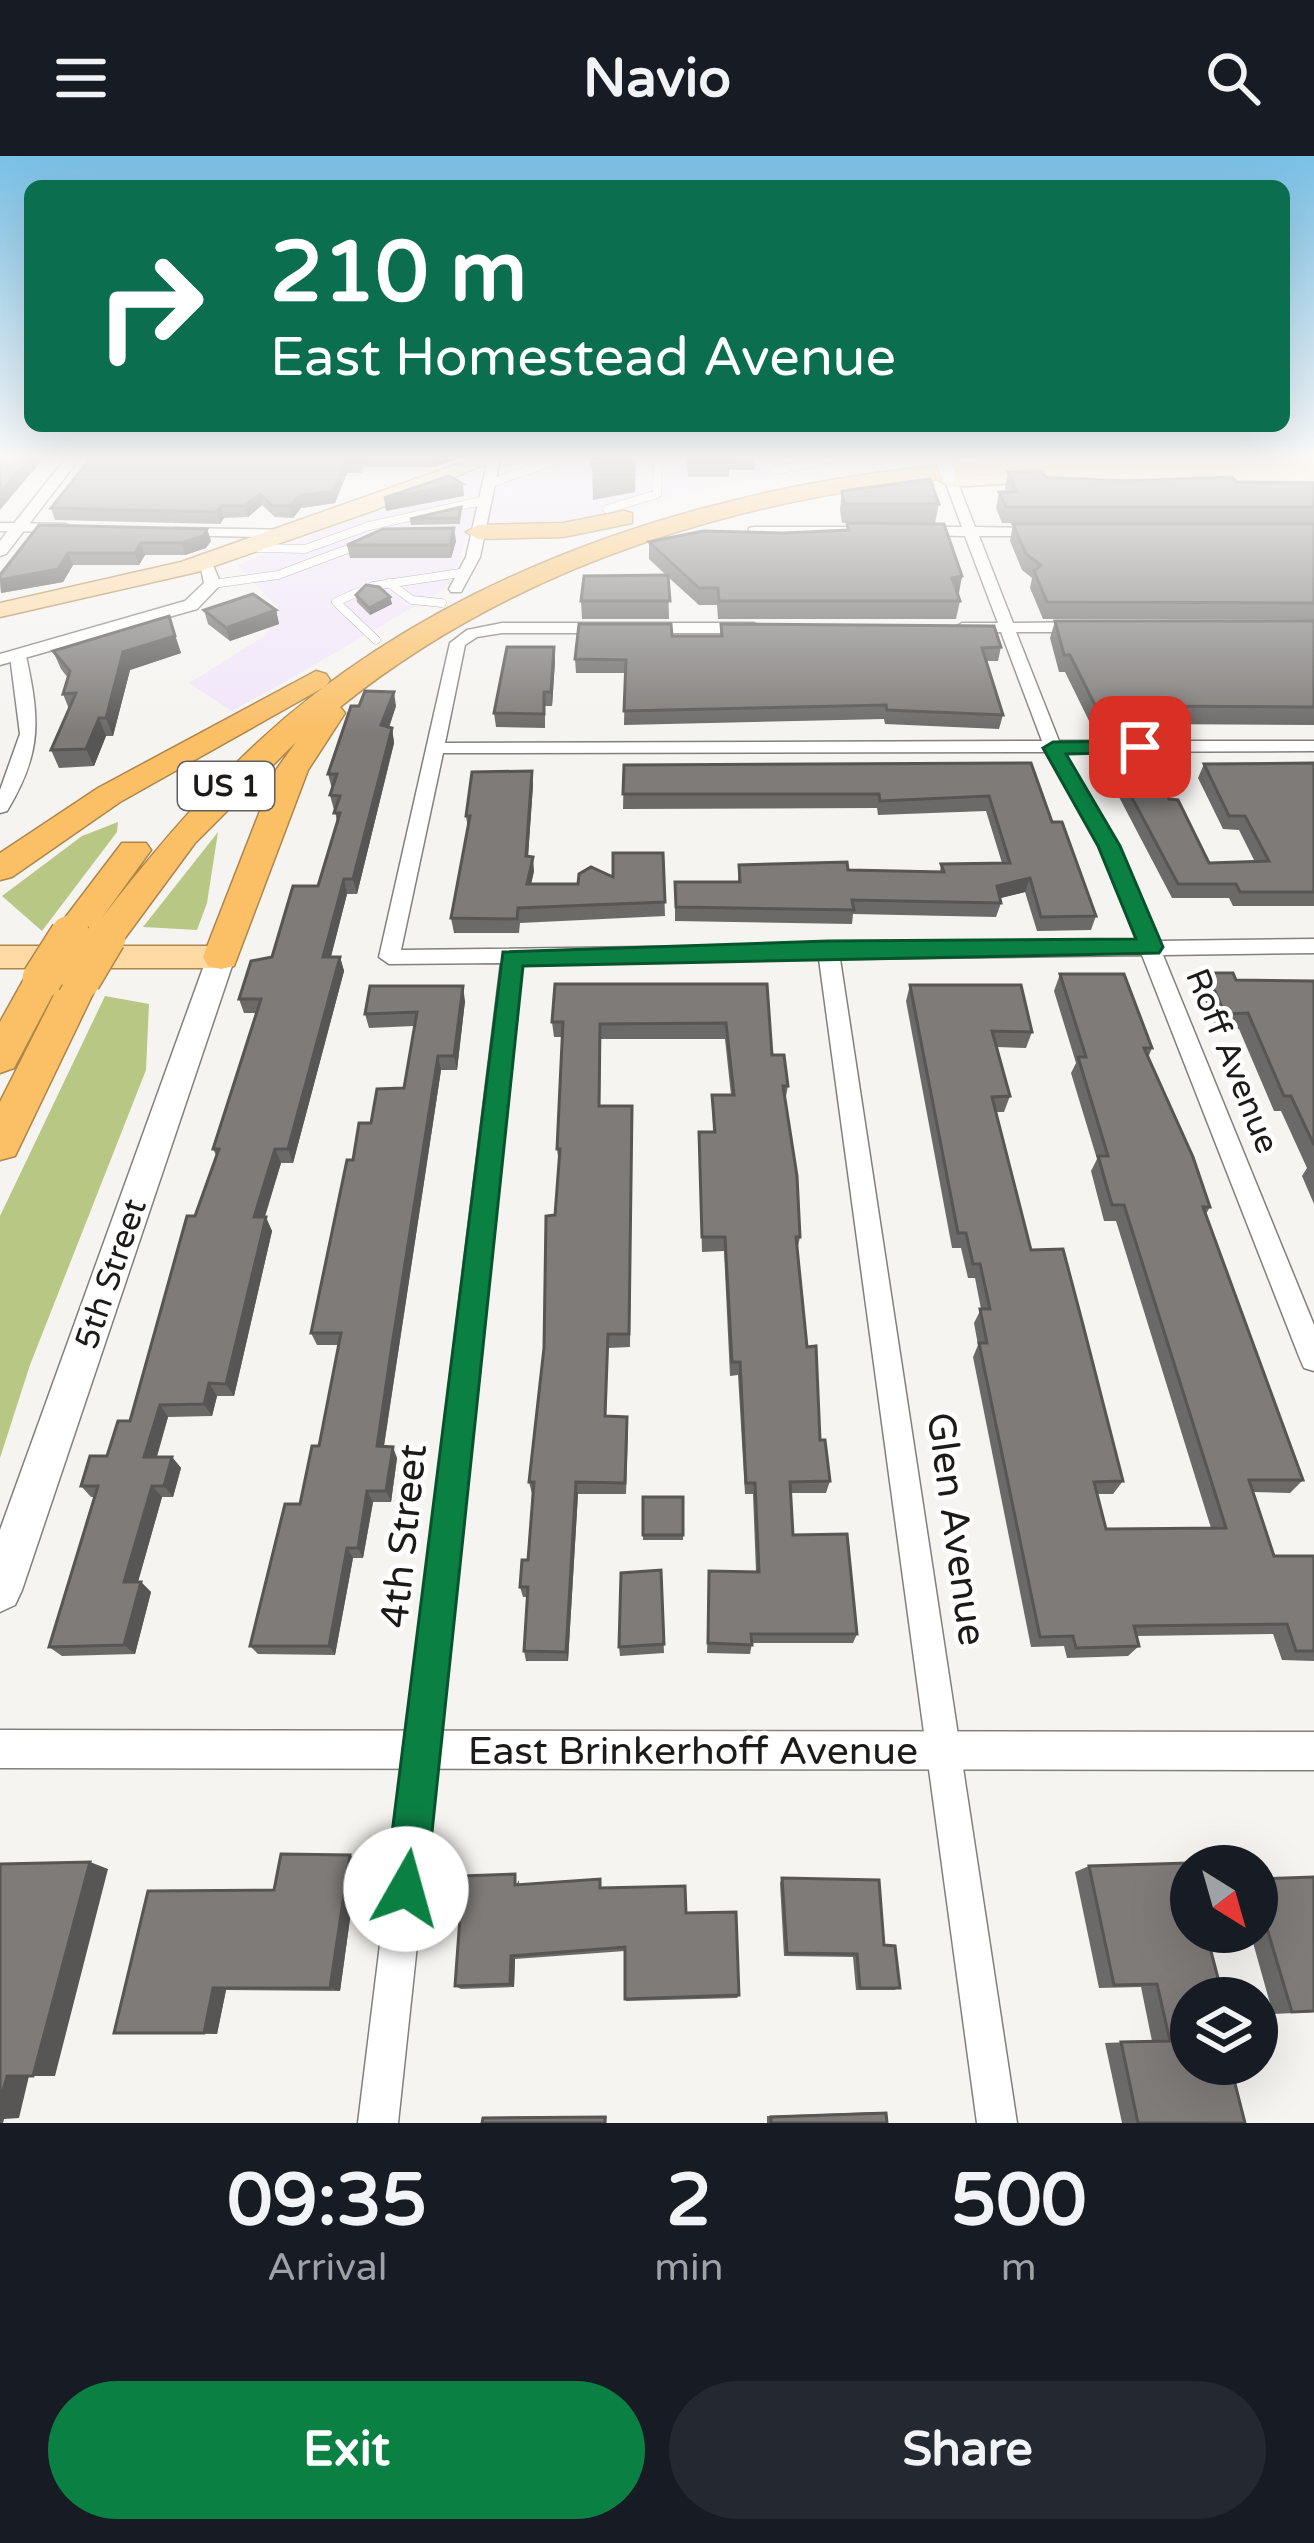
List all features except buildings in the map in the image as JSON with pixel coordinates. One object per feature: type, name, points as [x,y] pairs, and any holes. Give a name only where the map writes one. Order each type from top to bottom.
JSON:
[{"type":"highway","name":"US 1","points":[[0,1058],[62,979],[159,819],[230,749],[370,643],[453,591],[537,551]]},
{"type":"highway","points":[[453,591],[561,551]]},
{"type":"highway","points":[[511,587],[602,551]]},
{"type":"highway","name":"US 1","points":[[88,936],[232,780],[370,643],[511,587],[648,551]]},
{"type":"highway","points":[[221,957],[298,759],[370,643]]},
{"type":"highway","points":[[0,869],[109,795],[316,680]]},
{"type":"highway","name":"US 1","points":[[0,1144],[62,979]]},
{"type":"main road","points":[[0,610],[209,575],[254,551]]},
{"type":"main road","points":[[0,958],[221,957]]},
{"type":"main road","name":"5th Street","points":[[0,1591],[221,957]]},
{"type":"street","points":[[453,591],[463,551]]},
{"type":"street","name":"Roff Avenue","points":[[976,551],[1053,748],[1109,846],[1314,1359]]},
{"type":"street","points":[[0,807],[25,764],[31,738],[9,658],[172,612],[203,598],[209,575]]},
{"type":"street","points":[[778,628],[502,628],[472,633],[458,644],[389,957],[1314,946]]},
{"type":"street","points":[[939,628],[1102,628]]},
{"type":"street","points":[[434,748],[1314,746]]},
{"type":"street","name":"Glen Avenue","points":[[828,949],[997,2123]]},
{"type":"street","name":"4th Street","points":[[378,2123],[512,958]]},
{"type":"street","name":"East Brinkerhoff Avenue","points":[[0,1749],[1314,1751]]},
{"type":"lane","points":[[209,575],[278,575],[343,551]]},
{"type":"lane","points":[[389,583],[412,600],[453,591]]},
{"type":"lane","points":[[373,586],[389,583],[453,591]]},
{"type":"lane","points":[[358,592],[336,602],[370,643]]},
{"type":"shaded area","points":[[273,551],[462,551],[446,588],[232,711],[189,683],[266,635],[277,607],[237,565]]},
{"type":"green space","points":[[118,822],[117,832],[42,931],[2,896],[82,836]]},
{"type":"green space","points":[[218,832],[207,903],[197,930],[143,927]]},
{"type":"green space","points":[[105,996],[149,1004],[146,1070],[30,1365],[0,1458],[0,1216]]},
{"type":"route","points":[[406,1889],[512,958],[1151,947],[1109,846],[1053,748],[1140,747]]}]
